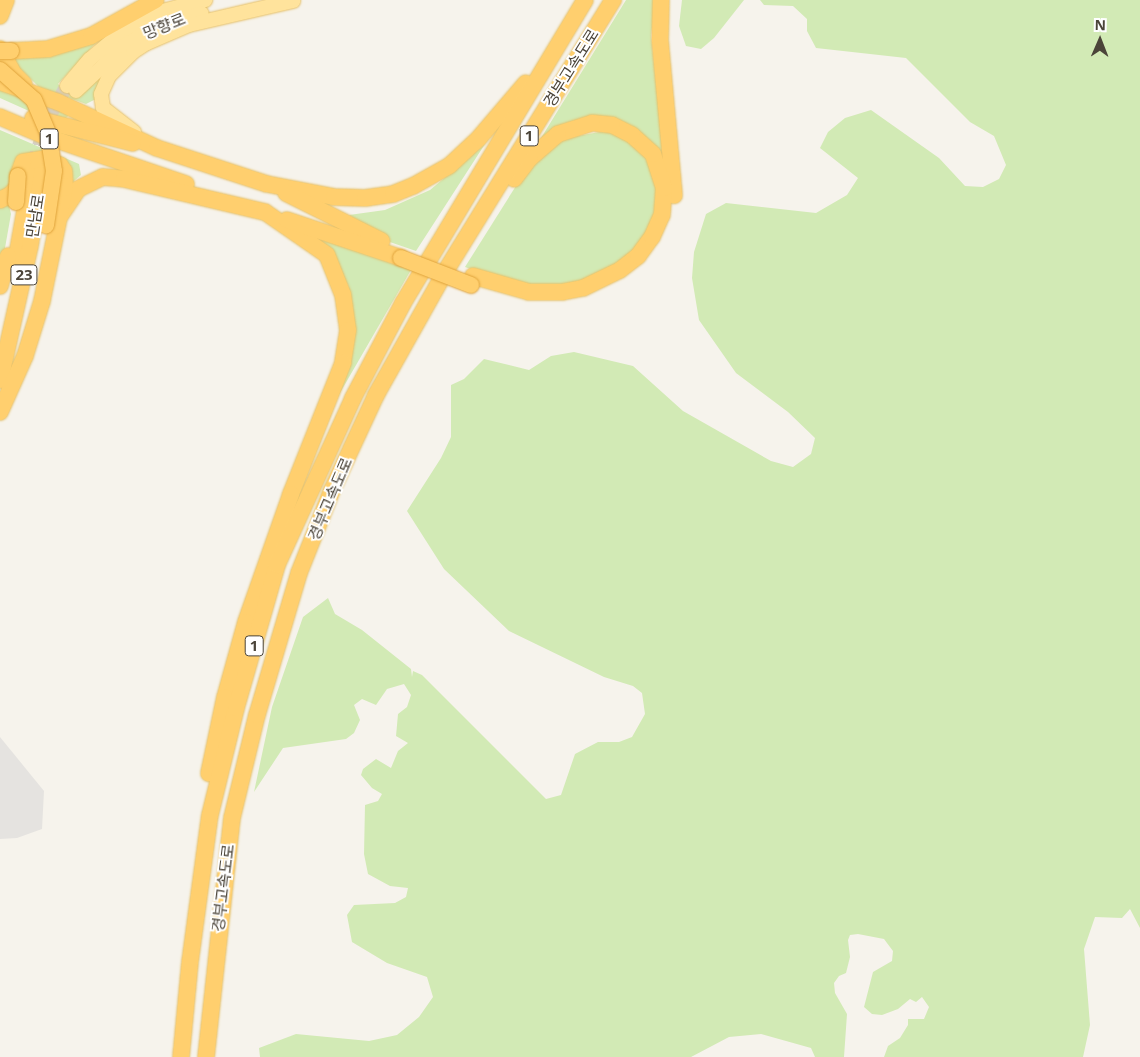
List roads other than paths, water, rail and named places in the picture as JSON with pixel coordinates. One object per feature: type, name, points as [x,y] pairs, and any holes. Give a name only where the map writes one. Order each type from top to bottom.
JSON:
[{"type":"highway","points":[[0,16],[6,0]]},
{"type":"highway","points":[[41,95],[18,80],[4,50],[37,51],[75,41],[104,30],[156,0]]},
{"type":"highway","name":"경부고속도로","points":[[181,1057],[190,962],[210,815],[236,708],[277,566],[353,398],[402,303],[513,122],[549,56],[585,0]]},
{"type":"highway","name":"경부고속도로","points":[[206,1057],[232,818],[257,715],[299,573],[332,490],[376,395],[445,272],[613,0]]},
{"type":"highway","points":[[0,117],[45,136],[265,212],[403,254],[472,281],[532,300],[578,298],[625,277],[655,249],[668,224],[674,194],[660,40],[661,0]]},
{"type":"highway","points":[[0,106],[75,131],[157,148],[268,184],[334,197],[365,198],[393,194],[413,186],[448,166],[479,138],[549,56]]},
{"type":"highway","name":"1","points":[[0,70],[34,100],[48,133],[54,171],[46,225],[20,347],[1,410]]},
{"type":"highway","points":[[0,82],[41,95],[157,148]]},
{"type":"highway","points":[[376,395],[520,170],[541,148],[566,130],[603,123],[632,134],[653,154],[664,188],[662,215],[645,246],[620,270],[583,288],[562,292],[516,290],[472,281]]},
{"type":"highway","points":[[0,124],[45,136]]},
{"type":"highway","points":[[0,286],[8,201],[21,164],[30,159],[60,166],[65,176],[60,216],[34,327],[1,410]]},
{"type":"highway","points":[[8,201],[38,168]]},
{"type":"highway","name":"만남로","points":[[0,342],[38,168]]},
{"type":"highway","name":"만남로","points":[[0,380],[30,246],[38,168]]},
{"type":"highway","points":[[60,216],[78,189],[102,177],[124,179],[265,212],[328,255],[347,309],[346,346],[337,385],[264,569],[225,697],[208,780],[190,962]]},
{"type":"highway","points":[[268,184],[403,254]]},
{"type":"main road","name":"망향로","points":[[205,0],[155,13],[128,28],[90,59],[71,88],[124,46],[151,29],[211,11],[257,2],[298,0]]},
{"type":"main road","points":[[157,148],[103,108],[101,94],[109,76],[133,52],[168,34],[221,16],[298,0]]},
{"type":"tunnel","points":[[33,166],[47,120],[67,86]]}]
